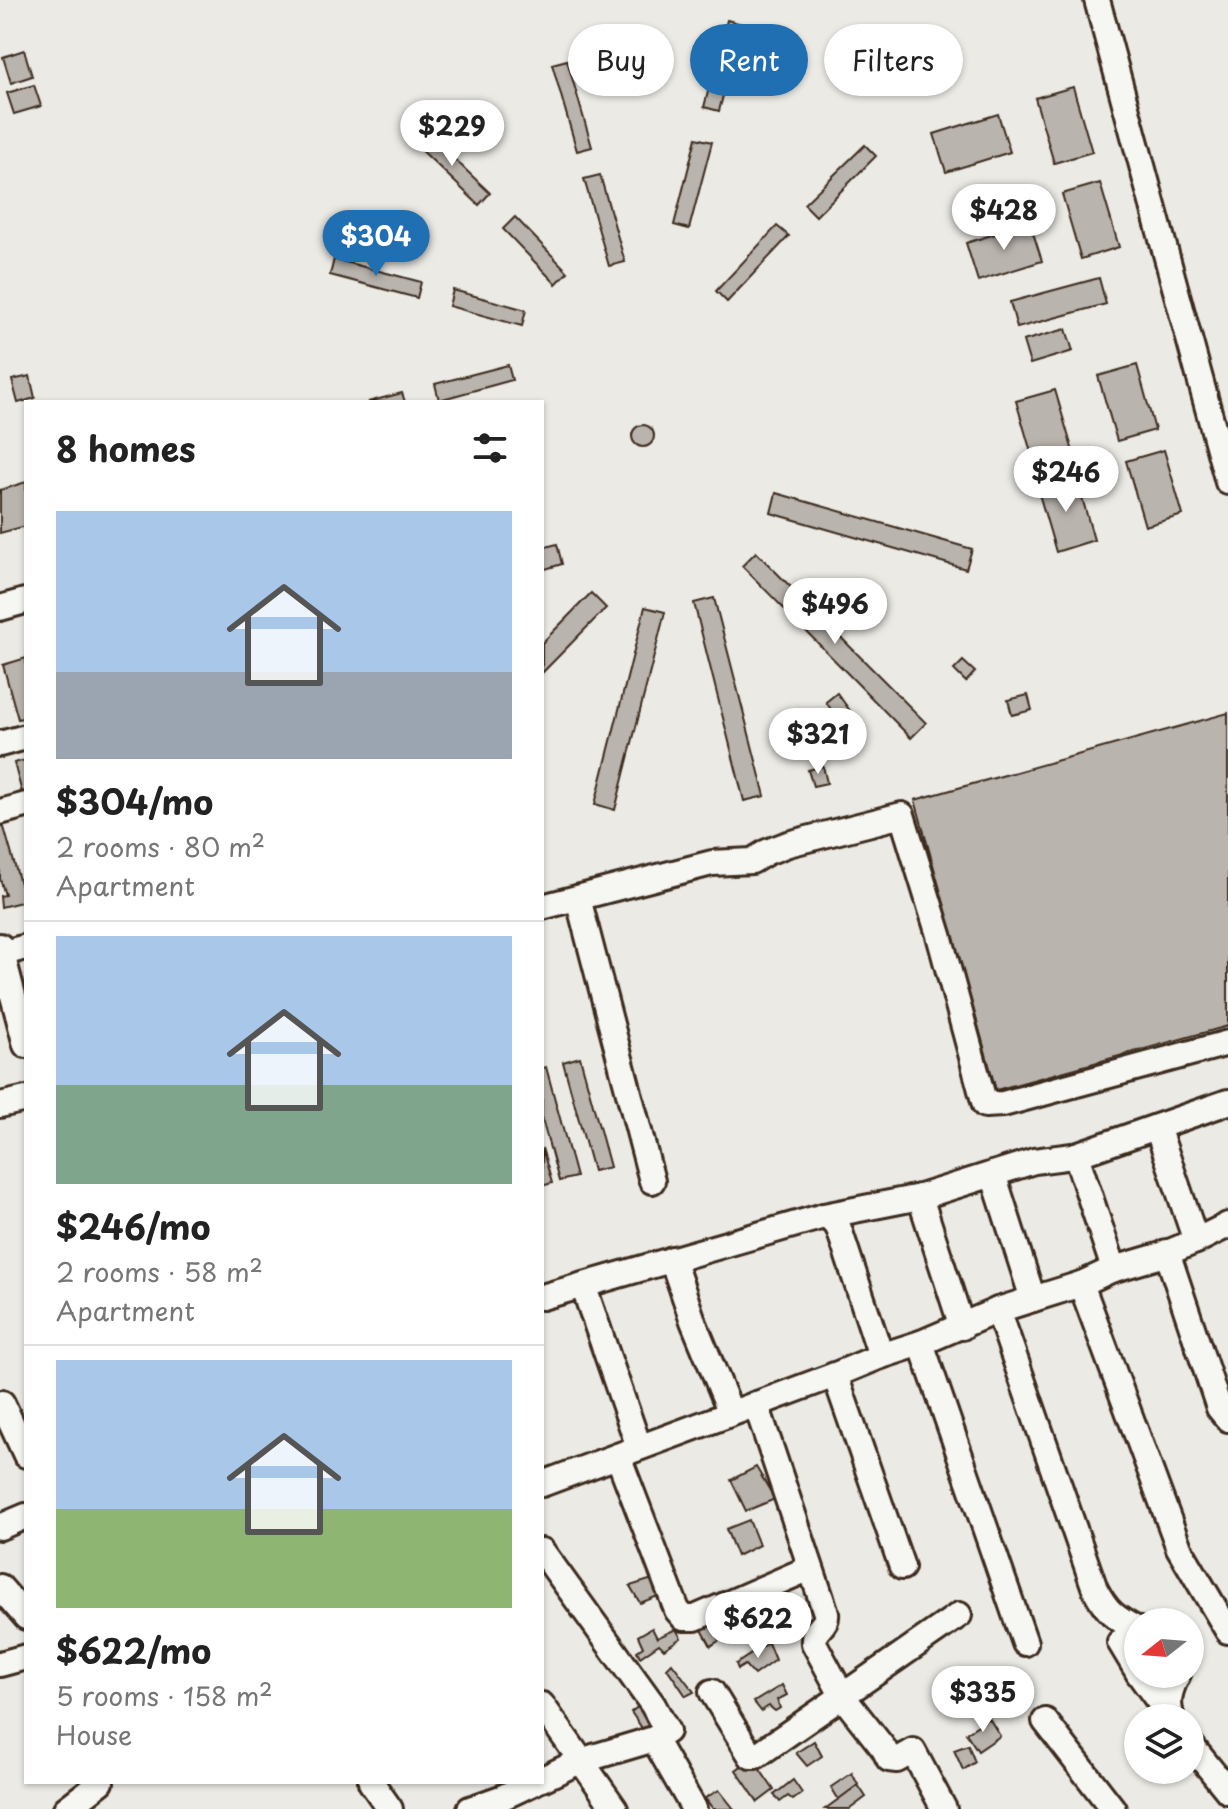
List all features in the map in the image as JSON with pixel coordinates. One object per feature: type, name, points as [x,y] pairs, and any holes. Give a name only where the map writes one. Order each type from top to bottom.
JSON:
[{"type":"street","points":[[1097,0],[1228,482]]},
{"type":"street","points":[[0,608],[24,601]]},
{"type":"street","points":[[0,744],[24,738]]},
{"type":"street","points":[[0,812],[24,806]]},
{"type":"street","points":[[544,906],[712,863],[752,861],[788,844],[902,815],[939,935],[985,1105],[1003,1104],[1228,1043]]},
{"type":"street","points":[[578,898],[652,1181]]},
{"type":"street","points":[[24,947],[1,951],[24,1037]]},
{"type":"street","points":[[0,1105],[24,1099]]},
{"type":"street","points":[[544,1296],[824,1216],[920,1197],[1034,1161],[1076,1155],[1228,1102]]},
{"type":"street","points":[[1157,1127],[1196,1241]]},
{"type":"street","points":[[1076,1155],[1114,1269]]},
{"type":"street","points":[[993,1174],[1033,1299]]},
{"type":"street","points":[[920,1197],[962,1327]]},
{"type":"street","points":[[824,1216],[835,1222],[839,1229],[881,1356]]},
{"type":"street","points":[[544,1483],[921,1343],[998,1310],[1167,1252],[1228,1225]]},
{"type":"street","points":[[1167,1252],[1219,1408],[1228,1419]]},
{"type":"street","points":[[672,1259],[693,1321],[731,1413]]},
{"type":"street","points":[[1081,1284],[1179,1548],[1228,1631]]},
{"type":"street","points":[[583,1285],[628,1452],[677,1610],[684,1618],[695,1618],[810,1568]]},
{"type":"street","points":[[998,1310],[1095,1589],[1108,1611],[1124,1629]]},
{"type":"street","points":[[921,1343],[1025,1643]]},
{"type":"street","points":[[835,1375],[902,1567]]},
{"type":"street","points":[[2,1403],[24,1451]]},
{"type":"street","points":[[756,1404],[827,1619],[815,1632],[814,1643],[843,1697],[889,1759],[897,1760],[913,1751],[944,1809]]},
{"type":"street","points":[[0,1527],[24,1517]]},
{"type":"street","points":[[544,1554],[653,1705],[667,1731],[654,1739],[580,1761],[544,1778]]},
{"type":"street","points":[[0,1587],[24,1615]]},
{"type":"street","points":[[712,1692],[751,1756],[756,1756],[959,1615]]},
{"type":"street","points":[[0,1664],[24,1658]]},
{"type":"street","points":[[1149,1688],[1161,1704]]},
{"type":"street","points":[[544,1708],[615,1809]]},
{"type":"street","points":[[1045,1721],[1113,1809]]},
{"type":"street","points":[[654,1739],[694,1809]]},
{"type":"street","points":[[1204,1761],[1228,1791]]},
{"type":"street","points":[[66,1809],[98,1784]]},
{"type":"street","points":[[372,1784],[390,1809]]},
{"type":"street","points":[[470,1809],[530,1784]]},
{"type":"building","points":[[24,50],[32,76],[11,83],[3,57]]},
{"type":"building","points":[[567,60],[568,96],[577,96],[592,147],[577,151],[552,64]]},
{"type":"building","points":[[34,85],[41,106],[14,114],[7,93]]},
{"type":"building","points":[[1073,87],[1092,152],[1054,163],[1035,98]]},
{"type":"building","points":[[707,96],[723,96],[719,111],[704,107]]},
{"type":"building","points":[[998,114],[1010,152],[946,172],[934,134]]},
{"type":"building","points":[[425,131],[490,193],[479,205],[414,143]]},
{"type":"building","points":[[696,138],[712,142],[689,229],[674,225]]},
{"type":"building","points":[[865,145],[876,156],[816,216],[804,204]]},
{"type":"building","points":[[600,175],[625,262],[609,266],[584,179]]},
{"type":"building","points":[[1100,183],[1119,247],[1081,259],[1062,194]]},
{"type":"building","points":[[515,217],[568,272],[556,284],[503,229]]},
{"type":"building","points":[[1030,223],[1042,261],[978,281],[966,243]]},
{"type":"building","points":[[777,226],[789,236],[727,302],[716,291]]},
{"type":"building","points":[[334,259],[421,282],[417,298],[330,275]]},
{"type":"building","points":[[1099,278],[1106,304],[1017,328],[1010,302]]},
{"type":"building","points":[[453,290],[526,310],[522,326],[449,306]]},
{"type":"building","points":[[1066,329],[1073,351],[1030,364],[1023,341]]},
{"type":"building","points":[[508,365],[512,380],[439,400],[435,384]]},
{"type":"building","points":[[1137,365],[1155,430],[1117,441],[1098,376]]},
{"type":"building","points":[[30,376],[35,398],[18,403],[12,380]]},
{"type":"building","points":[[1055,390],[1074,455],[1035,466],[1016,401]]},
{"type":"building","points":[[402,393],[404,400],[376,400]]},
{"type":"building","points":[[643,425],[654,436],[643,447],[632,436]]},
{"type":"building","points":[[1164,450],[1183,515],[1145,526],[1126,461]]},
{"type":"building","points":[[1076,476],[1094,540],[1056,552],[1037,487]]},
{"type":"building","points":[[24,483],[24,527],[0,533],[0,490]]},
{"type":"building","points":[[776,493],[972,549],[966,569],[771,513]]},
{"type":"building","points":[[557,544],[562,564],[544,569],[544,547]]},
{"type":"building","points":[[756,552],[926,723],[911,738],[742,566]]},
{"type":"building","points":[[591,593],[606,608],[544,671],[544,641]]},
{"type":"building","points":[[714,598],[765,796],[744,801],[694,603]]},
{"type":"building","points":[[645,607],[665,612],[615,810],[595,804]]},
{"type":"building","points":[[24,659],[24,718],[18,719],[3,665]]},
{"type":"building","points":[[963,661],[975,672],[966,682],[954,670]]},
{"type":"building","points":[[837,693],[851,712],[839,721],[826,702]]},
{"type":"building","points":[[1028,695],[1032,710],[1012,715],[1008,700]]},
{"type":"building","points":[[1228,713],[1228,1026],[996,1090],[915,800]]},
{"type":"building","points":[[24,760],[24,800],[14,763]]},
{"type":"building","points":[[823,766],[827,783],[813,786],[808,770]]},
{"type":"building","points":[[3,824],[24,898],[24,901],[1,907],[0,896],[5,895],[0,879],[0,825]]},
{"type":"building","points":[[580,1057],[610,1167],[593,1171],[563,1062]]},
{"type":"building","points":[[544,1068],[576,1177],[559,1181],[544,1126]]},
{"type":"building","points":[[544,1155],[552,1183],[544,1185]]},
{"type":"building","points":[[756,1467],[775,1499],[746,1511],[731,1480]]},
{"type":"building","points":[[749,1520],[759,1545],[737,1556],[726,1529]]},
{"type":"building","points":[[659,1577],[666,1593],[640,1603],[630,1586]]},
{"type":"building","points":[[710,1621],[720,1640],[711,1646],[700,1626]]},
{"type":"building","points":[[652,1628],[657,1638],[676,1629],[681,1638],[664,1649],[659,1644],[640,1657],[637,1651],[643,1647],[638,1636]]},
{"type":"building","points":[[768,1643],[775,1660],[754,1675],[745,1665],[738,1669],[736,1664]]},
{"type":"building","points":[[672,1663],[694,1692],[686,1696],[667,1668]]},
{"type":"building","points":[[782,1685],[787,1695],[777,1700],[780,1708],[775,1711],[769,1706],[761,1711],[754,1702]]},
{"type":"building","points":[[644,1702],[658,1725],[646,1734],[631,1712]]},
{"type":"building","points":[[989,1718],[1000,1736],[978,1751],[966,1733]]},
{"type":"building","points":[[814,1741],[822,1756],[807,1766],[796,1753]]},
{"type":"building","points":[[968,1745],[975,1762],[963,1770],[954,1750]]},
{"type":"building","points":[[752,1758],[774,1790],[758,1802],[736,1770]]},
{"type":"building","points":[[852,1773],[858,1785],[839,1800],[831,1787]]},
{"type":"building","points":[[793,1780],[802,1793],[793,1800],[788,1796],[780,1802],[774,1795]]},
{"type":"building","points":[[858,1785],[866,1797],[850,1809],[825,1809]]},
{"type":"building","points":[[719,1790],[734,1809],[713,1809],[705,1798]]}]
